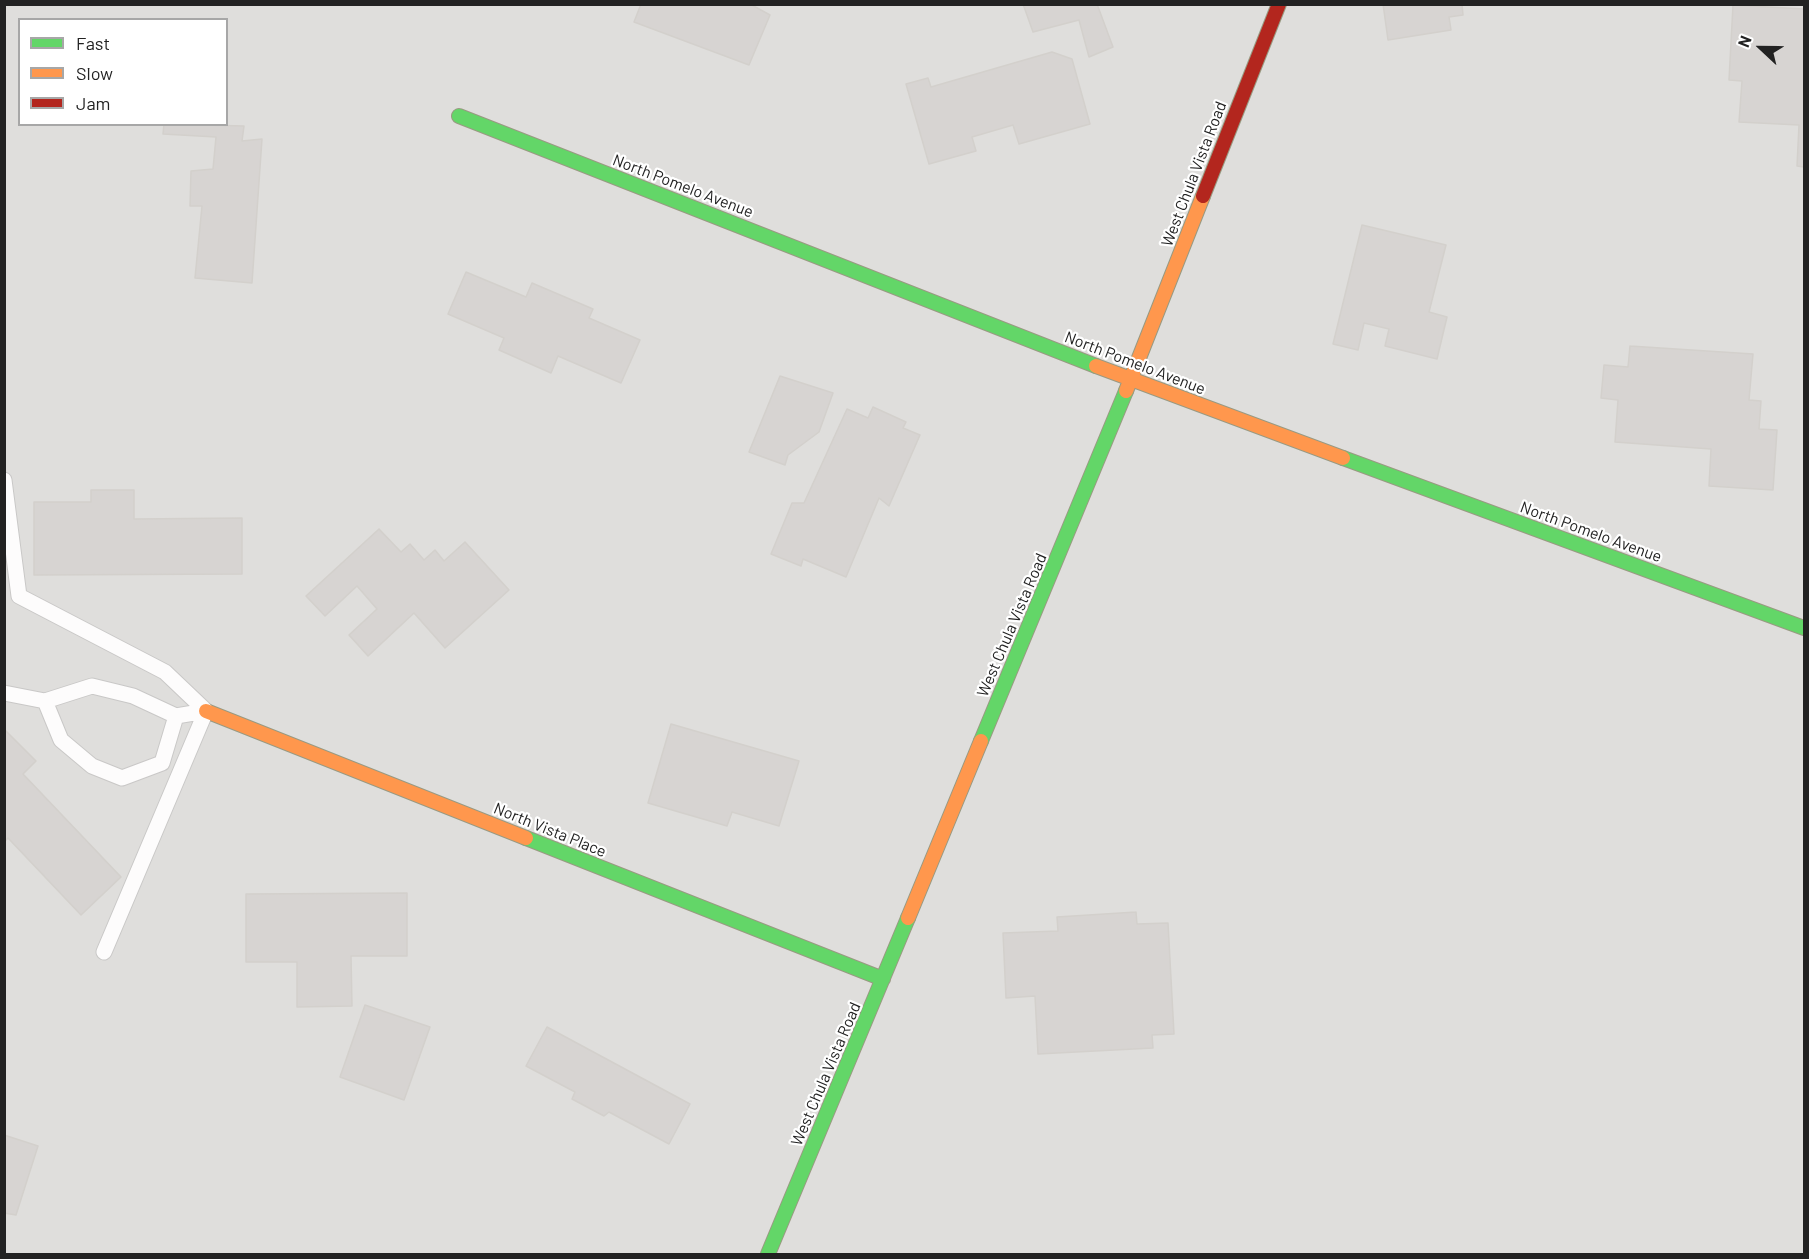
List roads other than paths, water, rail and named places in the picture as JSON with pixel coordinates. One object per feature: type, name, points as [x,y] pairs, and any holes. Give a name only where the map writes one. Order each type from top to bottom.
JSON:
[{"type":"street","name":"West Chula Vista Road","points":[[768,1254],[1131,380],[1279,4]]},
{"type":"street","name":"North Pomelo Avenue","points":[[459,116],[1131,380],[1804,628]]},
{"type":"street","name":"North Vista Place","points":[[206,711],[883,979]]},
{"type":"lane","points":[[4,480],[19,596],[165,672],[206,711]]},
{"type":"lane","points":[[4,693],[45,701],[93,686],[133,696],[176,716],[206,711]]},
{"type":"lane","points":[[45,701],[61,740],[92,766],[122,778],[162,763],[176,716]]},
{"type":"lane","points":[[104,952],[206,711]]}]
